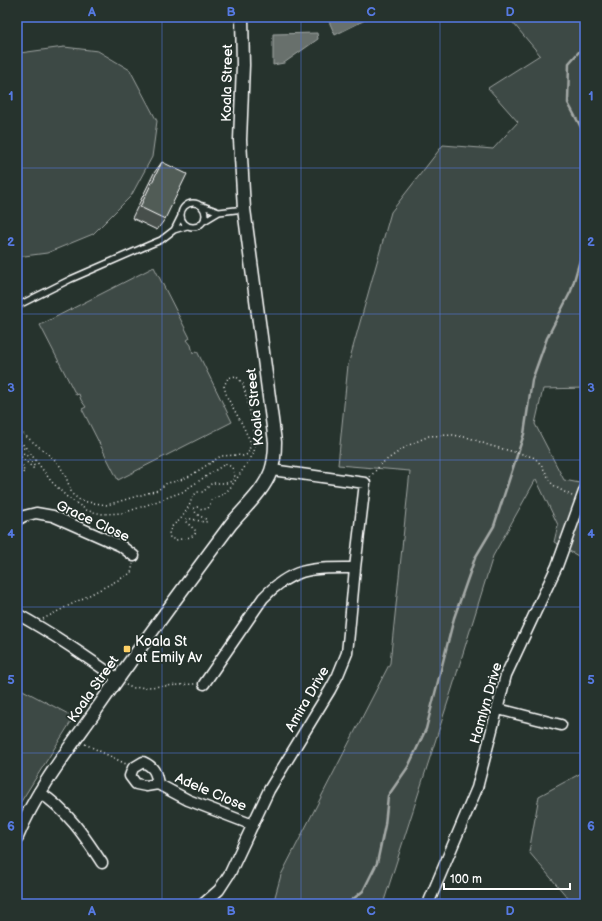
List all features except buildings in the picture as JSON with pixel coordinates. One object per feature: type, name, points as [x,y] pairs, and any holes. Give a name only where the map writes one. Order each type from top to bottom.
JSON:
[{"type":"street","name":"Koala Street","points":[[17,837],[40,792],[77,738],[231,524],[263,486],[272,470],[275,450],[275,435],[244,209],[240,140],[242,17]]},
{"type":"street","points":[[272,470],[365,483]]},
{"type":"street","name":"Amira Drive","points":[[203,904],[218,890],[230,873],[269,790],[330,690],[342,665],[346,653],[349,633],[365,483]]},
{"type":"street","name":"Hamlyn Drive","points":[[428,904],[477,788],[506,675],[557,566],[585,489]]},
{"type":"street","name":"Grace Close","points":[[17,520],[24,516],[36,513],[53,516],[121,546],[134,556]]},
{"type":"street","points":[[204,684],[263,598],[280,582],[289,576],[310,569],[355,568]]},
{"type":"street","points":[[17,614],[71,646],[118,679]]},
{"type":"street","points":[[498,709],[561,725]]},
{"type":"street","name":"Adele Close","points":[[158,784],[157,775],[151,766],[143,762],[133,768],[130,776],[136,784],[146,786],[158,784],[188,800],[253,825]]},
{"type":"street","points":[[40,792],[62,809],[102,863]]},
{"type":"lane","points":[[174,230],[181,216],[182,209],[188,204],[195,202],[218,212]]},
{"type":"lane","points":[[202,206],[205,213],[204,220]]},
{"type":"lane","points":[[17,306],[71,279],[161,240],[174,230],[187,226],[198,226],[204,220],[218,212],[244,209]]},
{"type":"lane","points":[[181,216],[187,226]]},
{"type":"path","points":[[17,429],[57,462],[66,477],[72,494],[80,501],[107,505],[158,490],[167,483],[178,481],[190,476],[221,456],[243,456],[248,454],[251,443],[227,397],[224,386],[228,378],[236,376],[243,384],[252,420],[255,440],[254,453],[230,488],[224,494],[211,500],[207,509],[198,507],[194,508],[194,512],[198,516],[204,517],[207,520],[206,522],[199,522],[192,518],[187,519],[185,521],[196,531],[195,534],[191,537],[176,540],[170,538],[169,532],[173,525],[180,520],[185,513],[192,498],[197,492],[203,492],[212,483],[227,483],[232,481],[235,477],[232,467],[225,464],[182,492],[144,506],[123,513],[103,514],[88,511],[67,497],[51,481],[17,438]]},
{"type":"path","points":[[365,483],[382,463],[407,446],[429,436],[453,435],[470,438],[488,445],[535,458],[542,466],[552,484],[558,489],[582,500]]},
{"type":"path","points":[[17,443],[28,450]]},
{"type":"path","points":[[17,448],[27,456],[35,467],[33,468],[17,453]]},
{"type":"path","points":[[17,460],[23,466],[24,473],[17,468]]},
{"type":"path","points":[[34,623],[131,573],[134,556]]},
{"type":"path","points":[[118,679],[132,688],[204,684]]},
{"type":"path","points":[[77,738],[83,743],[133,768]]},
{"type":"shaded area","points":[[327,17],[371,17],[335,35]]},
{"type":"shaded area","points":[[508,17],[585,17],[585,388],[543,389],[535,424],[564,480],[585,484],[585,560],[554,542],[558,525],[536,479],[493,556],[383,904],[273,904],[281,875],[390,663],[410,471],[338,465],[348,365],[391,212],[443,145],[493,149],[518,122],[488,88],[540,55]]},
{"type":"shaded area","points":[[317,33],[318,39],[284,63],[273,65],[273,34]]},
{"type":"shaded area","points":[[64,47],[98,51],[130,70],[157,121],[152,157],[131,196],[93,234],[47,253],[17,257],[17,54]]},
{"type":"shaded area","points":[[154,267],[190,338],[187,340],[191,345],[193,353],[197,351],[232,422],[118,480],[82,409],[86,407],[79,394],[76,395],[40,325]]},
{"type":"shaded area","points":[[17,687],[74,717],[17,808]]},
{"type":"shaded area","points":[[585,771],[585,904],[573,904],[529,852],[539,796]]},
{"type":"waterway","points":[[585,45],[569,63],[568,103],[585,135]]},
{"type":"waterway","points":[[347,904],[363,891],[377,863],[385,825],[388,796],[408,767],[426,729],[454,618],[475,558],[494,526],[524,434],[532,380],[547,338],[571,291],[585,243]]},
{"type":"place","name":"Koala St at Emily Av","points":[[127,649]]}]
